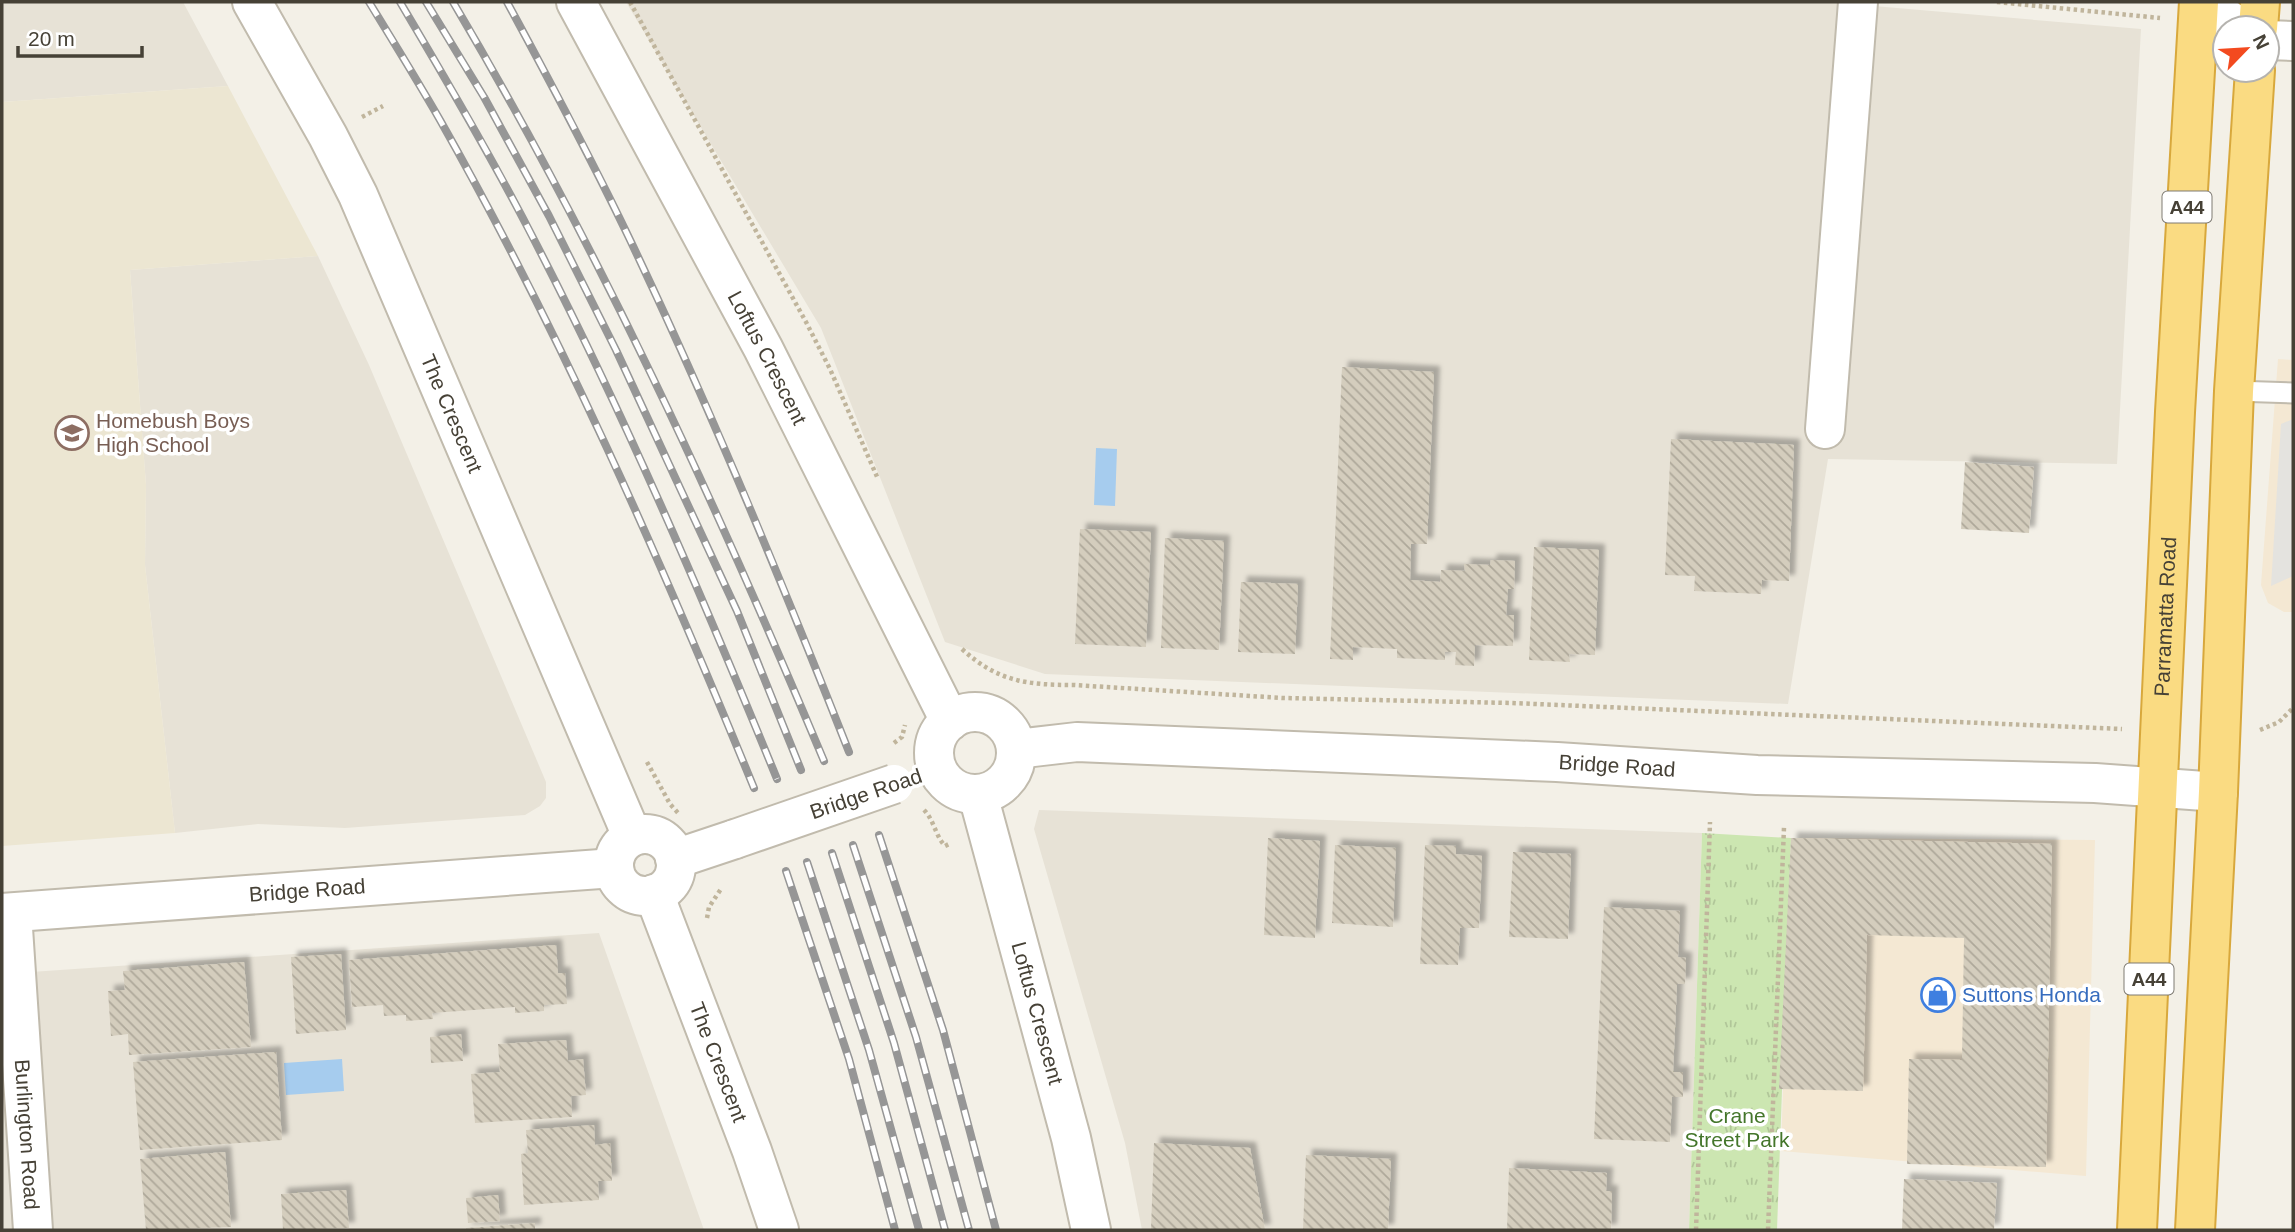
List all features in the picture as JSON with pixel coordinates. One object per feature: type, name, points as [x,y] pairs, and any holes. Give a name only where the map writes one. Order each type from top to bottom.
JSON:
[{"type":"highway","name":"Parramatta Road","points":[[2137,1230],[2176,398],[2200,2]]},
{"type":"highway","points":[[2195,1230],[2218,792],[2234,390],[2254,84]]},
{"type":"street","name":"The Crescent","points":[[252,2],[358,195],[623,852]]},
{"type":"street","name":"Loftus Crescent","points":[[576,2],[763,348],[950,721]]},
{"type":"street","points":[[1825,429],[1857,2]]},
{"type":"street","points":[[2200,2],[2219,14]]},
{"type":"street","points":[[972,712],[996,718],[1006,726],[1016,749],[1016,758],[1009,776],[996,789],[978,795],[953,789],[943,780],[936,769],[933,756],[940,730],[950,721],[961,714],[972,712]]},
{"type":"street","name":"Bridge Road","points":[[1016,749],[1077,742],[1556,762],[1758,775],[2157,786],[2218,792]]},
{"type":"street","name":"Bridge Road","points":[[676,859],[735,839],[905,796],[936,769]]},
{"type":"street","name":"Loftus Crescent","points":[[978,795],[1072,1138],[1091,1230]]},
{"type":"street","points":[[649,834],[658,837],[672,849],[676,859],[669,884],[654,894],[645,896],[628,890],[616,877],[623,852],[649,834]]},
{"type":"street","name":"Bridge Road","points":[[7,913],[623,852]]},
{"type":"street","name":"The Crescent","points":[[654,894],[752,1151],[779,1230]]},
{"type":"street","name":"Burlington Road","points":[[7,913],[33,1230]]},
{"type":"lane","points":[[2234,390],[2293,393]]},
{"type":"path","points":[[1997,2],[2160,19]]},
{"type":"path","points":[[959,646],[975,661],[997,672],[1019,682],[1040,685],[1283,698],[1512,703],[2127,729]]},
{"type":"path","points":[[2257,732],[2279,722],[2293,708]]},
{"type":"path","points":[[891,745],[902,737],[906,722]]},
{"type":"path","points":[[653,771],[670,804],[684,819]]},
{"type":"path","points":[[905,796],[930,816],[939,839],[945,846],[951,843],[951,834]]},
{"type":"path","points":[[1696,1230],[1710,822]]},
{"type":"path","points":[[1768,1230],[1784,827]]},
{"type":"path","points":[[707,923],[712,901],[727,883]]},
{"type":"shaded area","points":[[2,2],[183,2],[228,86],[2,102]]},
{"type":"shaded area","points":[[626,2],[1827,2],[2141,29],[2117,464],[1828,459],[1788,704],[1045,674],[945,642],[821,328]]},
{"type":"shaded area","name":"Homebush Boys High School","points":[[228,86],[318,256],[130,270],[146,485],[145,565],[175,833],[2,846],[2,102]]},
{"type":"shaded area","points":[[318,256],[369,365],[546,782],[546,798],[540,806],[525,815],[345,828],[258,824],[175,833],[145,565],[146,485],[130,270]]},
{"type":"shaded area","points":[[2278,359],[2293,360],[2293,612],[2284,612],[2268,603],[2261,585]]},
{"type":"shaded area","points":[[2293,419],[2293,576],[2271,586],[2281,424]]},
{"type":"shaded area","points":[[1039,810],[1702,833],[1689,1230],[1142,1230],[1125,1143],[1034,829]]},
{"type":"shaded area","name":"Suttons Honda","points":[[1791,838],[2095,840],[2086,1176],[1781,1151]]},
{"type":"shaded area","points":[[599,933],[704,1230],[2,1230],[2,974]]},
{"type":"green space","name":"Crane Street Park","points":[[1702,833],[1791,838],[1777,1230],[1689,1230]]},
{"type":"water","points":[[1096,448],[1117,449],[1115,506],[1094,505]]},
{"type":"water","points":[[342,1059],[344,1091],[286,1095],[284,1063]]},
{"type":"building","points":[[1342,367],[1434,372],[1427,544],[1411,544],[1410,580],[1440,582],[1441,570],[1465,571],[1464,564],[1490,565],[1491,560],[1515,561],[1514,589],[1508,589],[1506,615],[1514,615],[1513,646],[1475,645],[1474,666],[1455,665],[1456,652],[1445,652],[1445,660],[1397,658],[1397,649],[1353,647],[1353,660],[1330,659]]},
{"type":"building","points":[[1671,439],[1794,445],[1789,581],[1762,580],[1761,594],[1694,591],[1695,576],[1665,575]]},
{"type":"building","points":[[1965,462],[2034,467],[2029,533],[1961,529]]},
{"type":"building","points":[[1080,529],[1151,532],[1146,647],[1075,644]]},
{"type":"building","points":[[1165,538],[1224,541],[1219,650],[1161,648]]},
{"type":"building","points":[[1534,547],[1599,550],[1595,655],[1569,654],[1570,662],[1529,660]]},
{"type":"building","points":[[1241,582],[1298,584],[1295,654],[1238,652]]},
{"type":"building","points":[[1268,838],[1320,841],[1315,938],[1264,935]]},
{"type":"building","name":"Suttons Honda","points":[[1791,838],[2052,844],[2046,1167],[1907,1164],[1909,1059],[1962,1060],[1964,938],[1867,935],[1863,1091],[1779,1089]]},
{"type":"building","points":[[1335,845],[1396,848],[1393,927],[1332,923]]},
{"type":"building","points":[[1425,845],[1456,846],[1456,854],[1482,856],[1479,928],[1460,928],[1458,965],[1420,964]]},
{"type":"building","points":[[1513,852],[1571,854],[1568,939],[1509,937]]},
{"type":"building","points":[[1604,907],[1680,911],[1678,957],[1686,958],[1685,984],[1677,984],[1673,1072],[1683,1072],[1683,1097],[1672,1097],[1670,1142],[1594,1139]]},
{"type":"building","points":[[556,945],[558,973],[565,973],[567,1004],[544,1005],[544,1011],[515,1013],[515,1007],[432,1013],[433,1019],[406,1021],[406,1015],[384,1016],[383,1005],[352,1007],[349,960]]},
{"type":"building","points":[[341,954],[346,1030],[296,1034],[291,957]]},
{"type":"building","points":[[244,962],[251,1047],[129,1055],[128,1034],[111,1036],[108,991],[125,990],[123,971]]},
{"type":"building","points":[[461,1034],[463,1061],[431,1063],[430,1037]]},
{"type":"building","points":[[566,1040],[568,1061],[583,1059],[586,1095],[571,1096],[572,1117],[475,1123],[471,1074],[500,1072],[498,1044]]},
{"type":"building","points":[[276,1052],[282,1140],[140,1150],[133,1062]]},
{"type":"building","points":[[594,1125],[595,1145],[610,1143],[612,1181],[598,1181],[599,1200],[524,1205],[521,1154],[528,1153],[526,1130]]},
{"type":"building","points":[[1154,1143],[1250,1148],[1265,1230],[1151,1230]]},
{"type":"building","points":[[225,1152],[231,1227],[146,1230],[140,1159]]},
{"type":"building","points":[[1306,1155],[1391,1159],[1388,1230],[1303,1230]]},
{"type":"building","points":[[1509,1168],[1607,1173],[1606,1191],[1612,1191],[1611,1230],[1507,1230]]},
{"type":"building","points":[[1904,1179],[1997,1183],[1994,1230],[1902,1230]]},
{"type":"building","points":[[346,1190],[349,1228],[283,1230],[281,1194]]},
{"type":"building","points":[[498,1195],[500,1221],[468,1223],[466,1198]]},
{"type":"building","points":[[535,1223],[535,1230],[466,1230],[466,1228]]},
{"type":"railway","points":[[369,2],[431,105],[484,201],[568,366],[646,533],[754,788]]},
{"type":"railway","points":[[400,2],[513,199],[595,363],[689,570],[777,779]]},
{"type":"railway","points":[[426,2],[484,97],[549,216],[616,350],[737,611],[801,770]]},
{"type":"railway","points":[[453,2],[556,187],[652,375],[740,567],[824,761]]},
{"type":"railway","points":[[507,2],[592,163],[696,382],[800,628],[849,752]]},
{"type":"railway","points":[[879,835],[943,1030],[996,1230]]},
{"type":"railway","points":[[853,845],[916,1037],[969,1230]]},
{"type":"railway","points":[[832,853],[894,1043],[945,1230]]},
{"type":"railway","points":[[807,862],[869,1050],[919,1230]]},
{"type":"railway","points":[[786,871],[849,1059],[895,1230]]},
{"type":"place","name":"Homebush Boys High School","points":[[72,433]]},
{"type":"place","name":"Suttons Honda","points":[[1938,995]]}]
